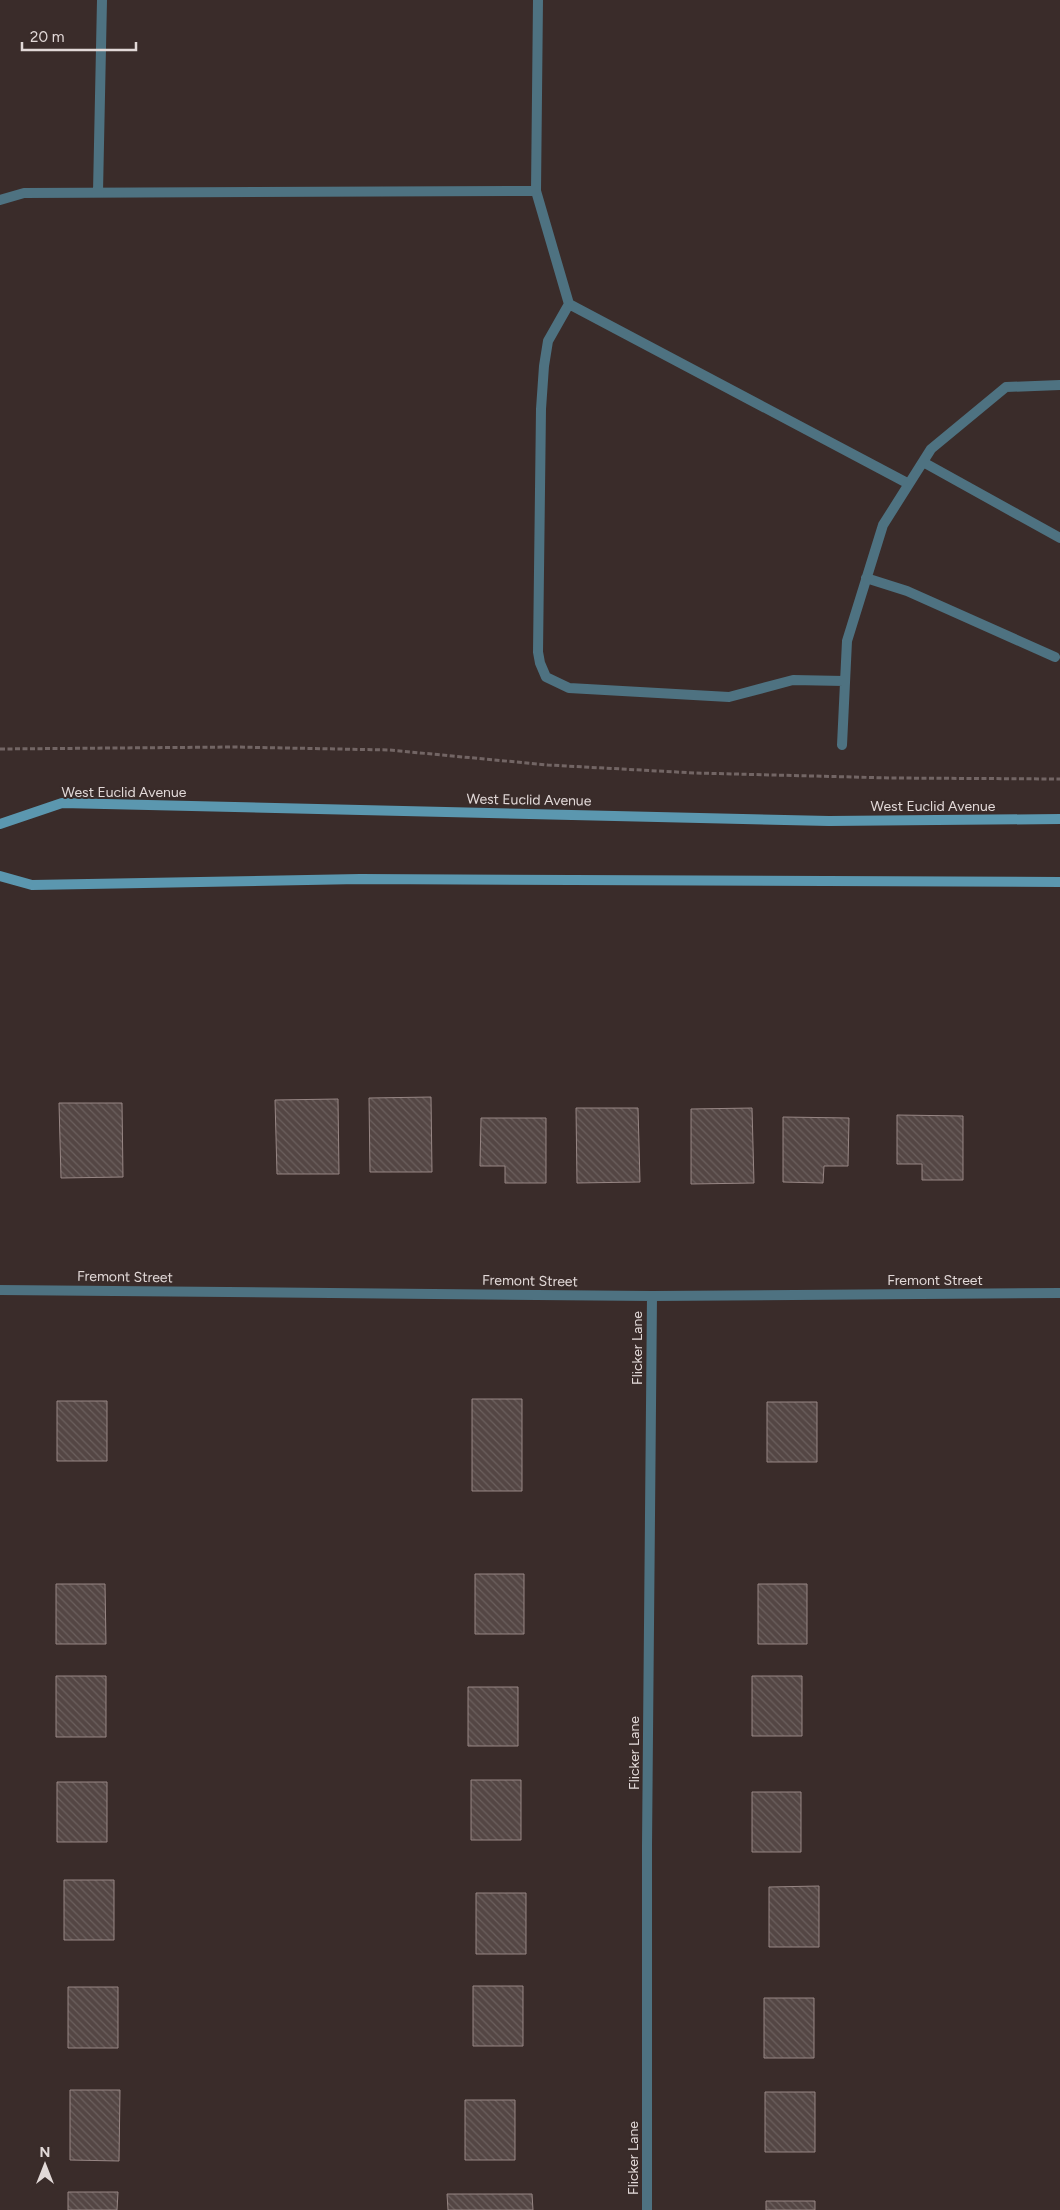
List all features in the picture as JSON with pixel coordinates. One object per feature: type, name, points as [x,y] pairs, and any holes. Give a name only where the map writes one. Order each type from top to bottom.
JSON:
[{"type":"main road","name":"West Euclid Avenue","points":[[0,824],[62,803],[830,821],[1060,819]]},
{"type":"main road","points":[[0,876],[32,885],[360,879],[1060,882]]},
{"type":"street","points":[[98,192],[102,0]]},
{"type":"street","points":[[538,0],[536,191],[570,304],[909,484]]},
{"type":"street","points":[[0,200],[24,193],[536,191]]},
{"type":"street","points":[[570,304],[548,341],[541,400],[538,652],[546,677],[569,688],[728,697],[793,680],[844,681]]},
{"type":"street","points":[[842,745],[847,641],[883,525],[931,448],[1006,387],[1060,385]]},
{"type":"street","points":[[923,462],[1060,538]]},
{"type":"street","points":[[866,578],[907,591],[1055,657]]},
{"type":"street","name":"Fremont Street","points":[[0,1290],[652,1296],[1060,1293]]},
{"type":"street","name":"Flicker Lane","points":[[647,2210],[647,1845],[652,1296]]},
{"type":"path","points":[[0,749],[234,746],[389,750],[548,765],[695,773],[891,778],[1060,779]]},
{"type":"building","points":[[431,1097],[432,1172],[370,1172],[369,1098]]},
{"type":"building","points":[[338,1099],[339,1174],[277,1174],[275,1100]]},
{"type":"building","points":[[59,1103],[122,1103],[123,1177],[61,1178]]},
{"type":"building","points":[[576,1108],[638,1108],[640,1182],[577,1183]]},
{"type":"building","points":[[752,1108],[754,1183],[691,1184],[691,1109]]},
{"type":"building","points":[[897,1115],[963,1116],[963,1180],[922,1180],[922,1164],[897,1164]]},
{"type":"building","points":[[783,1117],[849,1118],[848,1166],[824,1166],[823,1183],[783,1182]]},
{"type":"building","points":[[481,1118],[546,1118],[546,1183],[505,1183],[505,1166],[480,1166]]},
{"type":"building","points":[[472,1399],[522,1399],[522,1491],[472,1491]]},
{"type":"building","points":[[57,1401],[107,1401],[107,1461],[57,1461]]},
{"type":"building","points":[[767,1402],[817,1402],[817,1462],[767,1462]]},
{"type":"building","points":[[475,1574],[524,1574],[524,1634],[475,1634]]},
{"type":"building","points":[[56,1584],[105,1584],[106,1644],[56,1644]]},
{"type":"building","points":[[758,1584],[807,1584],[807,1644],[758,1644]]},
{"type":"building","points":[[56,1676],[106,1676],[106,1737],[56,1737]]},
{"type":"building","points":[[752,1676],[802,1676],[802,1736],[752,1736]]},
{"type":"building","points":[[468,1687],[518,1687],[518,1746],[468,1746]]},
{"type":"building","points":[[471,1780],[521,1780],[521,1840],[471,1840]]},
{"type":"building","points":[[57,1782],[107,1782],[107,1842],[57,1842]]},
{"type":"building","points":[[752,1792],[801,1792],[801,1852],[752,1852]]},
{"type":"building","points":[[64,1880],[114,1880],[114,1940],[64,1940]]},
{"type":"building","points":[[819,1886],[819,1947],[769,1947],[769,1887]]},
{"type":"building","points":[[476,1893],[526,1893],[526,1954],[476,1954]]},
{"type":"building","points":[[473,1986],[523,1986],[523,2046],[473,2046]]},
{"type":"building","points":[[68,1987],[118,1987],[118,2048],[68,2048]]},
{"type":"building","points":[[764,1998],[814,1998],[814,2058],[764,2058]]},
{"type":"building","points":[[70,2090],[120,2090],[119,2161],[70,2160]]},
{"type":"building","points":[[765,2092],[815,2092],[815,2152],[765,2152]]},
{"type":"building","points":[[465,2100],[515,2100],[515,2160],[465,2160]]},
{"type":"building","points":[[68,2192],[118,2192],[117,2210],[68,2210]]},
{"type":"building","points":[[447,2194],[532,2194],[533,2210],[448,2210]]},
{"type":"building","points":[[766,2201],[815,2201],[815,2210],[766,2210]]}]
